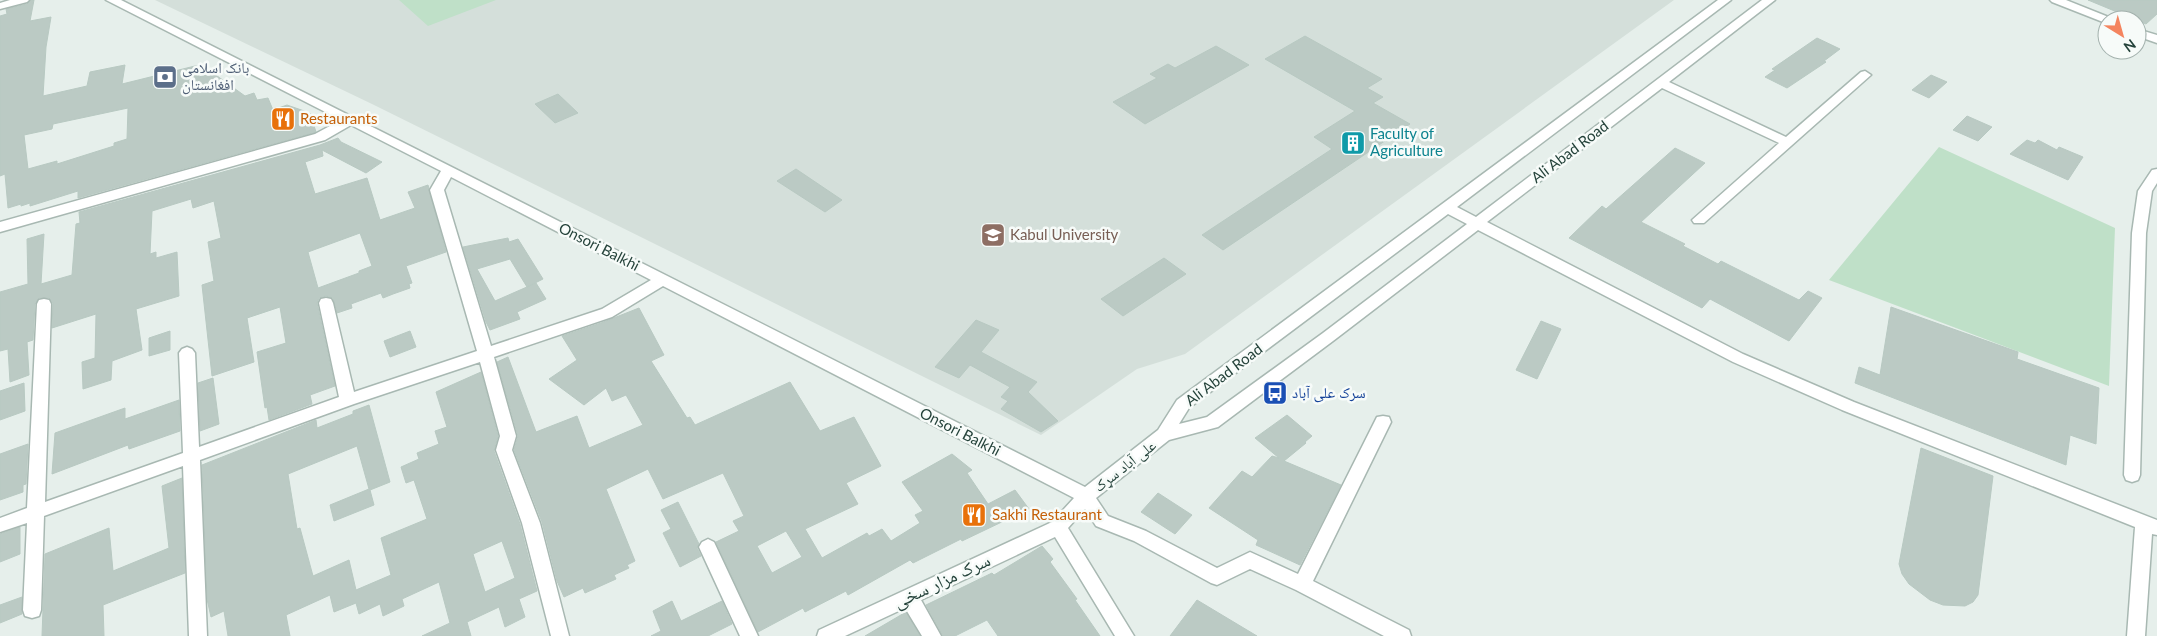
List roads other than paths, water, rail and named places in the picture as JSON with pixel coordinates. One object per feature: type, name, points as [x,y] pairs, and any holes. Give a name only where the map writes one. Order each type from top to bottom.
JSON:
[{"type":"street","points":[[0,6],[23,0]]},
{"type":"street","name":"Onsori Balkhi","points":[[112,0],[351,120],[1086,496]]},
{"type":"street","name":"Ali Abad Road","points":[[1164,435],[1183,404],[1725,0]]},
{"type":"street","name":"Ali Abad Road","points":[[1164,435],[1212,422],[1477,223],[1767,0]]},
{"type":"street","points":[[2056,0],[2097,16]]},
{"type":"street","points":[[1699,220],[1864,75]]},
{"type":"street","points":[[1661,83],[1788,142]]},
{"type":"street","points":[[0,227],[320,137],[351,120]]},
{"type":"street","points":[[448,170],[437,190],[486,354],[508,436],[504,450],[531,523],[560,636]]},
{"type":"street","points":[[2132,475],[2139,233],[2145,192],[2157,173]]},
{"type":"street","points":[[1446,207],[1747,362],[1848,406],[2150,525],[2136,636]]},
{"type":"street","points":[[0,525],[348,400],[607,312],[662,280]]},
{"type":"street","points":[[326,303],[348,400]]},
{"type":"street","points":[[32,610],[44,304]]},
{"type":"street","points":[[186,354],[198,636]]},
{"type":"street","points":[[1302,584],[1383,422]]},
{"type":"street","name":"علی آباد سړک","points":[[1058,527],[1086,496],[1164,435]]},
{"type":"street","points":[[1086,496],[1102,521],[1140,536],[1217,577],[1250,560],[1302,584],[1402,636]]},
{"type":"street","points":[[1058,527],[1125,636]]},
{"type":"street","name":"سرک مزار سخی","points":[[826,636],[1058,527]]},
{"type":"street","points":[[708,547],[750,636]]},
{"type":"street","points":[[908,597],[932,636]]},
{"type":"place","name":"بانک اسلامی افغانستان","points":[[165,77]]},
{"type":"place","name":"Restaurants","points":[[283,119]]},
{"type":"place","name":"Faculty of Agriculture","points":[[1353,143]]},
{"type":"place","name":"Kabul University","points":[[993,235]]},
{"type":"place","name":"سرک علی آباد","points":[[1275,393]]},
{"type":"place","name":"Sakhi Restaurant","points":[[974,515]]}]
